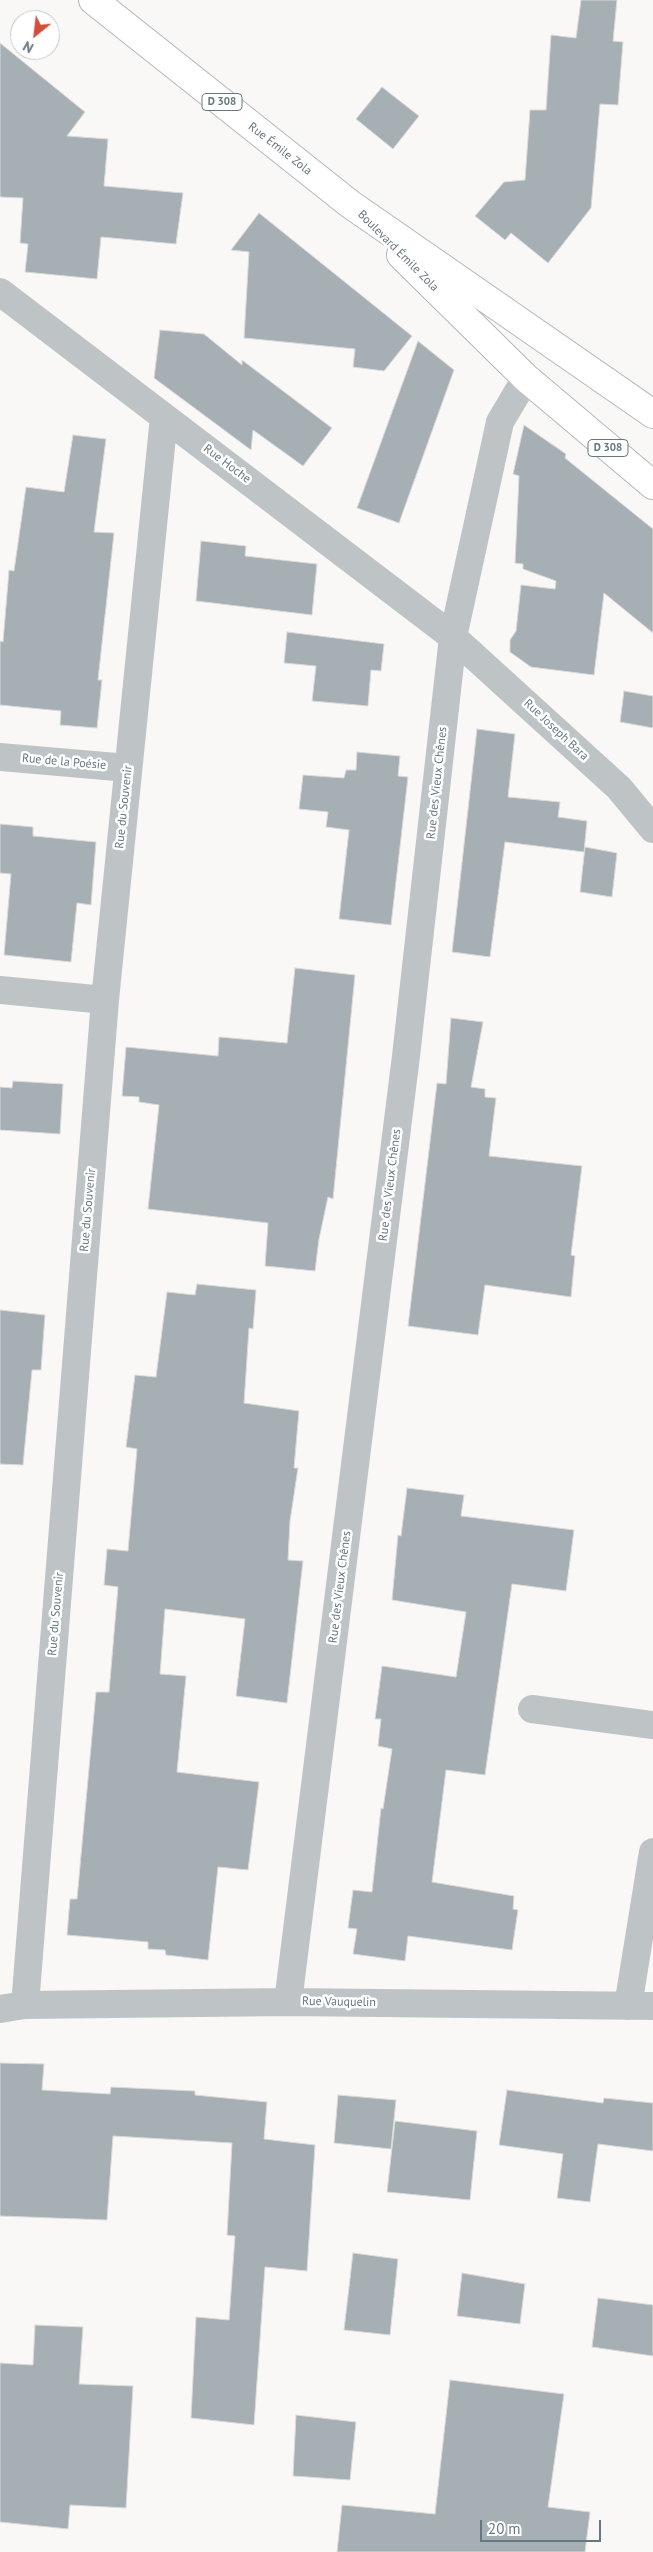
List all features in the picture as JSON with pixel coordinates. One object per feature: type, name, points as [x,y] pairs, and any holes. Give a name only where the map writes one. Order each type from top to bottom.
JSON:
[{"type":"main road","name":"Rue Émile Zola","points":[[93,0],[350,204]]},
{"type":"main road","name":"Boulevard Émile Zola","points":[[350,204],[526,378],[653,485]]},
{"type":"main road","name":"Boulevard Émile Zola","points":[[350,204],[653,414]]},
{"type":"street","name":"Rue Hoche","points":[[0,292],[453,637]]},
{"type":"street","name":"Rue des Vieux Chênes","points":[[288,2002],[406,1056],[453,637],[500,422],[526,378]]},
{"type":"street","name":"Rue du Souvenir","points":[[12,2007],[128,768],[164,416]]},
{"type":"street","name":"Rue Joseph Bara","points":[[453,637],[619,788],[653,829]]},
{"type":"street","name":"Rue de la Poésie","points":[[0,757],[128,768]]},
{"type":"street","points":[[0,990],[106,1000]]},
{"type":"street","points":[[532,1709],[653,1725]]},
{"type":"street","points":[[640,2006],[653,1852]]},
{"type":"street","name":"Rue Vauquelin","points":[[12,2007],[288,2002],[640,2006]]},
{"type":"building","points":[[581,0],[617,0],[613,41],[623,42],[618,105],[600,104],[591,208],[548,263],[511,233],[505,240],[475,216],[504,182],[525,180],[530,110],[546,110],[551,35],[576,38]]},
{"type":"building","points":[[0,43],[10,51],[10,60],[21,60],[85,112],[67,136],[108,139],[104,186],[183,193],[176,244],[101,237],[97,279],[25,272],[28,244],[20,243],[23,198],[0,197]]},
{"type":"building","points":[[382,87],[419,116],[393,149],[356,119]]},
{"type":"building","points":[[259,213],[412,336],[384,371],[353,367],[355,349],[244,338],[249,252],[231,250]]},
{"type":"building","points":[[160,330],[204,334],[242,365],[242,360],[332,428],[303,466],[253,430],[251,450],[154,378]]},
{"type":"building","points":[[418,341],[454,370],[399,523],[357,508]]},
{"type":"building","points":[[524,425],[566,454],[565,458],[653,529],[653,633],[604,593],[594,675],[531,667],[510,652],[510,640],[516,631],[521,585],[555,589],[556,581],[523,569],[523,564],[515,563],[519,476],[513,474]]},
{"type":"building","points":[[73,435],[106,439],[94,532],[114,533],[98,680],[102,680],[97,728],[60,725],[61,711],[0,705],[0,641],[3,642],[9,570],[14,571],[26,487],[64,492]]},
{"type":"building","points":[[201,541],[246,546],[245,556],[317,564],[312,615],[196,601]]},
{"type":"building","points":[[287,632],[384,644],[381,671],[371,670],[368,706],[312,701],[316,666],[284,663]]},
{"type":"building","points":[[624,691],[653,696],[653,728],[620,722]]},
{"type":"building","points":[[477,729],[515,734],[508,797],[560,802],[558,817],[587,821],[584,852],[505,842],[490,957],[452,952]]},
{"type":"building","points":[[357,752],[400,756],[398,776],[408,777],[391,925],[339,919],[349,830],[326,827],[328,812],[299,809],[303,775],[344,778],[346,770],[356,770]]},
{"type":"building","points":[[0,824],[33,827],[33,836],[96,842],[91,905],[77,903],[71,962],[4,955],[11,874],[0,873]]},
{"type":"building","points":[[585,847],[617,853],[612,897],[580,892]]},
{"type":"building","points":[[295,968],[355,975],[333,1199],[328,1197],[319,1239],[315,1271],[265,1266],[268,1223],[148,1209],[159,1105],[139,1102],[139,1097],[122,1096],[126,1047],[218,1056],[219,1037],[287,1043]]},
{"type":"building","points":[[451,1018],[483,1022],[471,1087],[485,1089],[485,1097],[496,1098],[489,1156],[582,1166],[571,1255],[575,1256],[571,1297],[485,1285],[478,1335],[408,1326],[437,1083],[446,1084]]},
{"type":"building","points":[[13,1081],[63,1084],[60,1134],[0,1130],[0,1087],[12,1088]]},
{"type":"building","points":[[197,1284],[256,1290],[253,1329],[249,1328],[244,1403],[299,1411],[294,1468],[298,1468],[290,1521],[288,1560],[303,1561],[287,1703],[236,1696],[245,1619],[165,1609],[160,1674],[186,1676],[177,1772],[259,1782],[248,1870],[218,1867],[208,1960],[166,1955],[165,1950],[148,1949],[148,1942],[67,1935],[70,1899],[77,1899],[96,1692],[109,1692],[118,1587],[104,1585],[107,1549],[128,1551],[137,1449],[126,1447],[135,1375],[156,1377],[167,1292],[195,1295]]},
{"type":"building","points":[[0,1310],[45,1315],[41,1370],[32,1370],[23,1465],[0,1464]]},
{"type":"building","points":[[407,1488],[464,1495],[461,1516],[574,1530],[566,1591],[512,1584],[485,1775],[446,1770],[432,1882],[514,1896],[513,1909],[518,1910],[512,1950],[408,1936],[405,1961],[353,1954],[357,1929],[348,1928],[353,1890],[372,1892],[381,1808],[383,1809],[392,1749],[378,1746],[381,1719],[375,1719],[382,1666],[456,1677],[466,1612],[392,1600],[398,1535],[401,1536]]},
{"type":"building","points":[[0,2063],[44,2064],[42,2090],[110,2094],[111,2087],[195,2091],[195,2095],[267,2102],[264,2139],[315,2145],[307,2271],[265,2267],[254,2425],[191,2418],[196,2317],[229,2320],[235,2236],[227,2235],[232,2143],[113,2136],[107,2220],[0,2216]]},
{"type":"building","points":[[507,2090],[603,2103],[604,2098],[653,2103],[653,2151],[598,2144],[590,2202],[557,2198],[563,2154],[499,2145]]},
{"type":"building","points":[[338,2095],[396,2100],[391,2149],[334,2143]]},
{"type":"building","points":[[395,2121],[477,2131],[470,2200],[387,2192]]},
{"type":"building","points":[[353,2253],[398,2259],[390,2335],[344,2330]]},
{"type":"building","points":[[462,2273],[525,2284],[520,2324],[457,2316]]},
{"type":"building","points":[[598,2298],[653,2305],[653,2356],[592,2347]]},
{"type":"building","points":[[35,2325],[83,2327],[79,2384],[133,2386],[126,2508],[70,2505],[68,2529],[0,2522],[0,2363],[33,2365]]},
{"type":"building","points":[[450,2380],[564,2394],[548,2507],[590,2512],[585,2552],[337,2552],[342,2505],[435,2514]]},
{"type":"building","points":[[296,2415],[356,2422],[350,2480],[293,2476]]}]
